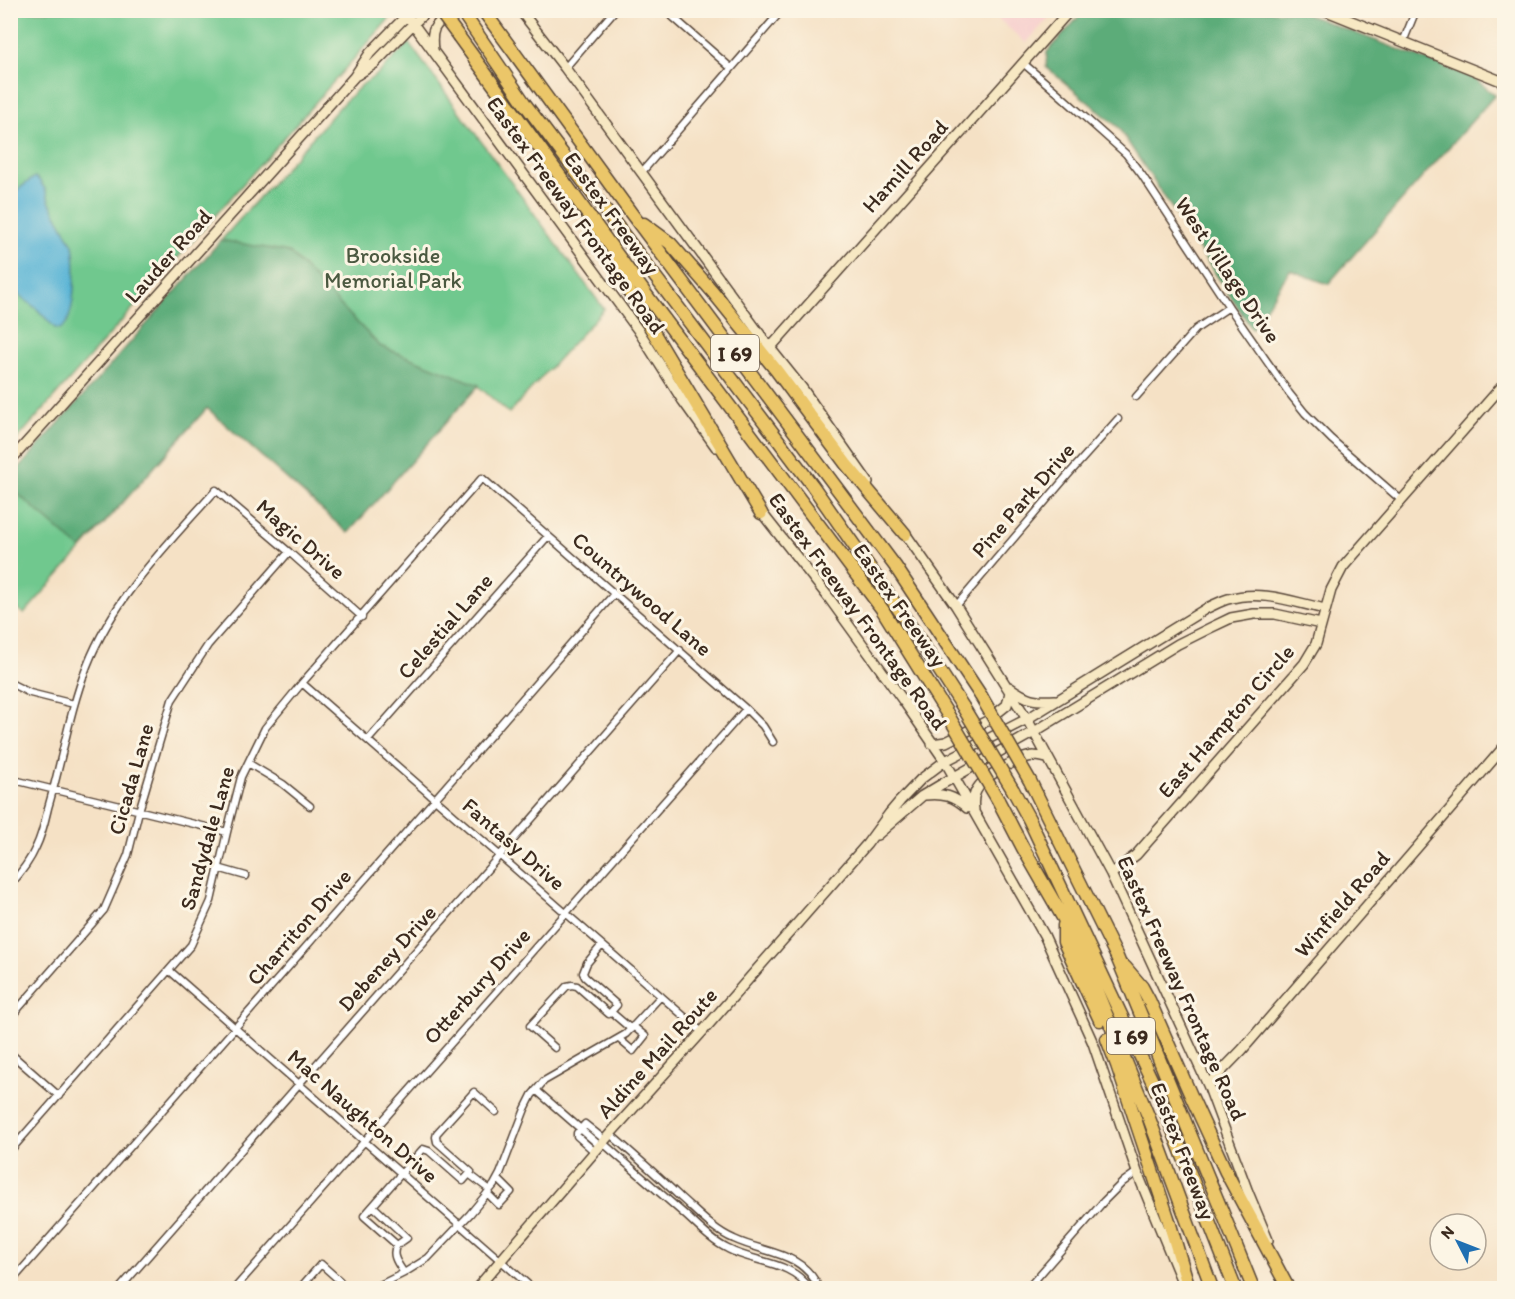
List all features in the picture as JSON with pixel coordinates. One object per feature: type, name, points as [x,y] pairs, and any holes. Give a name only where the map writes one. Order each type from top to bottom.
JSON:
[{"type":"highway","name":"Eastex Freeway","points":[[439,10],[771,464],[882,609],[948,715],[999,800],[1023,848],[1065,921],[1090,975],[1149,1118],[1212,1288]]},
{"type":"highway","name":"I 69","points":[[461,10],[525,104],[812,485],[916,634],[963,706],[1034,829],[1161,1100],[1235,1288]]},
{"type":"highway","name":"Eastex Freeway","points":[[484,12],[895,566],[981,696],[1030,781],[1117,957],[1253,1288]]},
{"type":"highway","points":[[631,213],[670,243],[713,292],[782,378],[846,464],[905,534]]},
{"type":"highway","points":[[615,252],[621,278],[761,513]]},
{"type":"highway","points":[[1065,921],[1064,942],[1101,1023],[1117,1065],[1168,1218],[1187,1288]]},
{"type":"highway","points":[[1117,957],[1142,987],[1149,1000],[1227,1172],[1288,1287]]},
{"type":"main road","name":"Lauder Road","points":[[10,460],[354,77],[374,64],[409,15],[428,10]]},
{"type":"main road","points":[[434,52],[432,31],[453,10]]},
{"type":"main road","name":"Eastex Freeway Frontage Road","points":[[520,10],[802,388],[956,606],[1027,719],[1112,874],[1208,1085],[1248,1192],[1288,1287]]},
{"type":"main road","name":"Hamill Road","points":[[770,348],[1070,10]]},
{"type":"main road","points":[[1324,10],[1502,81],[1504,84]]},
{"type":"main road","name":"Eastex Freeway Frontage Road","points":[[409,15],[638,330],[683,401],[761,513],[830,598],[945,761],[1044,935],[1093,1042],[1137,1172],[1187,1288]]},
{"type":"main road","name":"East Hampton Circle","points":[[1112,874],[1136,855],[1304,664],[1316,644],[1331,590],[1343,567],[1504,384]]},
{"type":"main road","points":[[1265,614],[1268,595]]},
{"type":"main road","name":"Aldine Mail Route","points":[[477,1288],[867,844],[889,814],[921,779],[945,761],[1027,719],[1207,608],[1227,599],[1239,596],[1268,595],[1325,609]]},
{"type":"main road","name":"Aldine Mail Route","points":[[867,844],[922,796],[953,776],[1034,732],[1176,645],[1231,618],[1254,614],[1275,614],[1321,624]]},
{"type":"main road","points":[[1168,633],[1176,645]]},
{"type":"main road","points":[[1086,682],[1094,696]]},
{"type":"main road","points":[[932,744],[946,742],[987,721],[1007,705],[1008,688],[1031,700],[1057,700]]},
{"type":"main road","name":"Winfield Road","points":[[1208,1085],[1242,1050],[1504,747]]},
{"type":"main road","points":[[974,813],[973,797],[977,788],[992,776],[1015,762],[1032,756],[1047,758]]},
{"type":"main road","points":[[922,796],[944,795],[957,799],[974,813]]},
{"type":"street","points":[[565,68],[615,10]]},
{"type":"street","points":[[665,10],[731,68]]},
{"type":"street","points":[[641,173],[782,10]]},
{"type":"street","points":[[1403,42],[1416,10]]},
{"type":"street","name":"West Village Drive","points":[[1023,63],[1126,154],[1143,175],[1229,307],[1289,393],[1331,439],[1401,500]]},
{"type":"street","points":[[1136,397],[1196,329],[1229,307]]},
{"type":"street","name":"Pine Park Drive","points":[[956,606],[1118,418]]},
{"type":"street","name":"Countrywood Lane","points":[[482,478],[746,709],[763,726],[773,742]]},
{"type":"street","name":"Sandydale Lane","points":[[10,1151],[191,945],[211,902],[242,777],[265,728],[302,682],[482,478]]},
{"type":"street","name":"Magic Drive","points":[[74,704],[87,665],[118,606],[149,566],[216,490],[362,616]]},
{"type":"street","name":"Celestial Lane","points":[[369,739],[548,536]]},
{"type":"street","name":"Cicada Lane","points":[[10,1018],[104,910],[128,855],[172,700],[208,645],[289,552]]},
{"type":"street","name":"Charriton Drive","points":[[10,1283],[614,594]]},
{"type":"street","name":"Debeney Drive","points":[[120,1288],[680,650]]},
{"type":"street","name":"Fantasy Drive","points":[[302,682],[702,1032]]},
{"type":"street","points":[[10,683],[30,693],[74,704],[54,789],[37,845],[25,868],[10,885]]},
{"type":"street","name":"Otterbury Drive","points":[[235,1288],[746,709]]},
{"type":"street","points":[[248,763],[283,784],[310,806]]},
{"type":"street","points":[[10,779],[227,832]]},
{"type":"street","points":[[218,868],[246,876]]},
{"type":"street","points":[[603,945],[584,967],[583,973],[617,1005],[611,1012]]},
{"type":"street","name":"Mac Naughton Drive","points":[[170,971],[532,1288]]},
{"type":"street","points":[[577,986],[585,977]]},
{"type":"street","points":[[555,1048],[530,1026],[565,988],[572,985],[577,986],[609,1014],[611,1012],[645,1036],[633,1051],[619,1039]]},
{"type":"street","points":[[374,1288],[428,1258],[488,1192],[498,1179],[525,1108],[536,1090],[548,1078],[619,1039],[661,996]]},
{"type":"street","points":[[10,1053],[59,1096]]},
{"type":"street","points":[[536,1090],[580,1128]]},
{"type":"street","points":[[496,1112],[474,1092],[436,1137],[437,1142],[471,1172],[469,1174],[500,1204],[511,1192],[498,1179]]},
{"type":"street","points":[[809,1288],[799,1277],[780,1266],[742,1256],[727,1249],[602,1143],[585,1124],[580,1128],[577,1136],[602,1143],[720,1231],[733,1239],[797,1262],[806,1269],[819,1288]]},
{"type":"street","points":[[429,1151],[437,1142]]},
{"type":"street","points":[[397,1245],[364,1216],[422,1150],[429,1151],[463,1181],[469,1174]]},
{"type":"street","points":[[1028,1288],[1104,1202],[1123,1182],[1137,1172]]},
{"type":"street","points":[[373,1206],[408,1238],[394,1249],[404,1273]]},
{"type":"street","points":[[714,1239],[720,1231]]},
{"type":"street","points":[[302,1288],[321,1264],[340,1281]]},
{"type":"street","points":[[799,1277],[806,1269]]},
{"type":"shaded area","points":[[989,11],[1055,11],[1026,43]]},
{"type":"green space","points":[[11,11],[384,11],[390,18],[11,446]]},
{"type":"green space","points":[[1084,11],[1298,11],[1474,78],[1495,95],[1328,284],[1290,270],[1252,329],[1118,127],[1046,67],[1047,52]]},
{"type":"green space","name":"Brookside Memorial Park","points":[[409,43],[604,309],[509,413],[478,386],[348,533],[207,408],[24,614],[11,604],[11,477],[344,102],[363,84],[378,74]]},
{"type":"green space","points":[[221,240],[289,252],[380,346],[479,385],[348,533],[207,408],[81,549],[11,488],[11,477]]},
{"type":"water","points":[[35,177],[45,189],[73,245],[75,274],[73,299],[68,320],[60,329],[55,328],[19,295],[11,280],[11,199],[17,190]]}]
